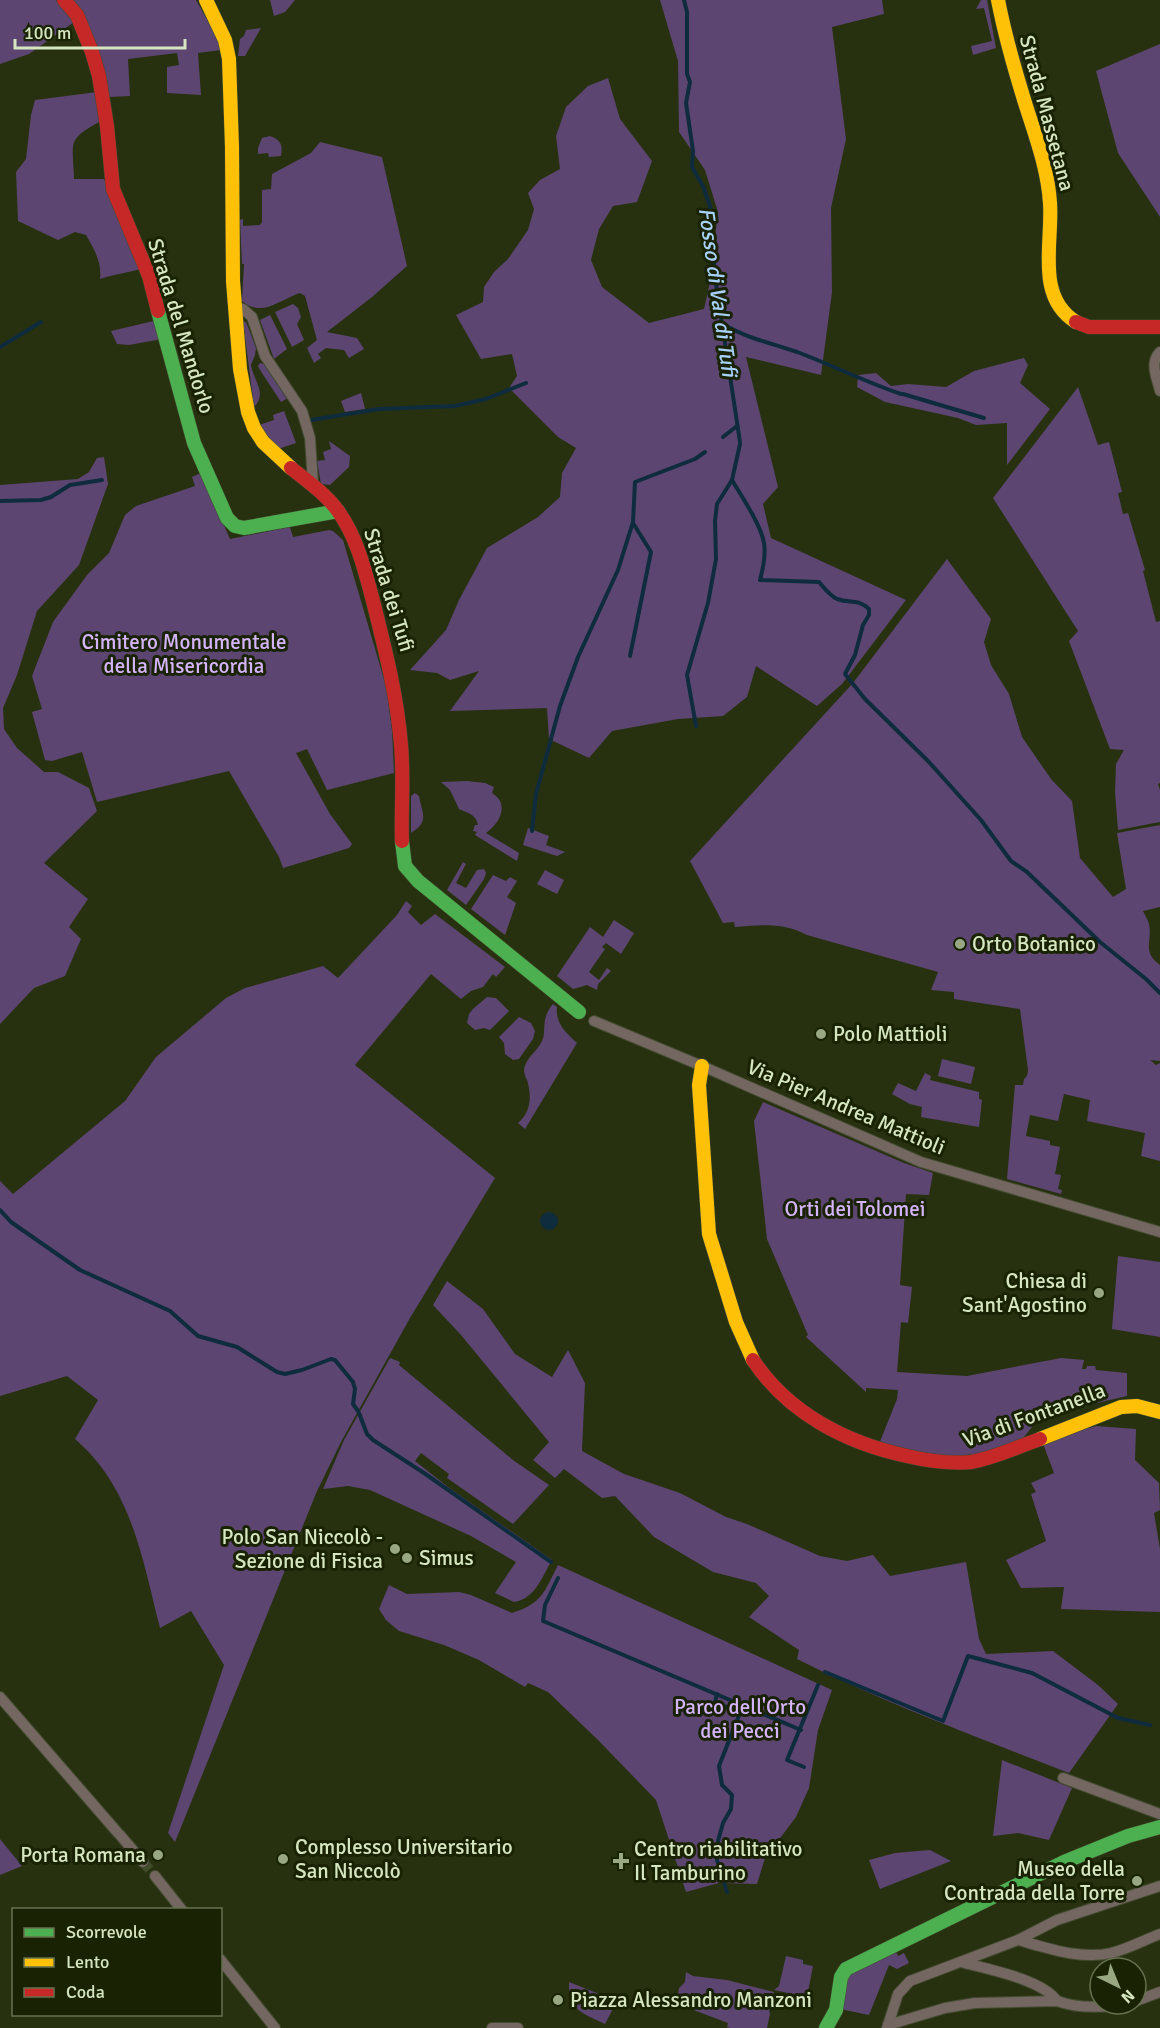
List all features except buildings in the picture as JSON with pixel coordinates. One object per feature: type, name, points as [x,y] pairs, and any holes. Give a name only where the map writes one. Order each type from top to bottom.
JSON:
[{"type":"street","name":"Strada del Mandorlo","points":[[64,0],[77,15],[92,52],[99,76],[107,126],[113,189],[149,276],[194,443],[227,519],[235,526],[244,528],[338,511]]},
{"type":"street","name":"Strada dei Tufi","points":[[206,0],[225,40],[229,59],[234,307],[245,396],[252,425],[270,450],[313,483],[338,511],[357,550],[397,696],[402,746],[405,865],[418,881],[588,1018]]},
{"type":"street","name":"Strada Massetana","points":[[998,0],[1005,36],[1047,182],[1051,209],[1049,265],[1056,302],[1061,310],[1073,320],[1089,327],[1160,327]]},
{"type":"street","points":[[234,307],[243,309],[252,317],[265,356],[302,411],[310,438],[313,483]]},
{"type":"street","points":[[1160,352],[1154,363],[1160,391]]},
{"type":"street","name":"Via Pier Andrea Mattioli","points":[[588,1018],[927,1165],[1160,1232]]},
{"type":"street","name":"Via di Fontanella","points":[[702,1066],[699,1085],[710,1244],[741,1336],[752,1358],[769,1380],[799,1411],[818,1424],[853,1441],[927,1461],[956,1464],[998,1455],[1121,1407],[1132,1405],[1160,1412]]},
{"type":"street","points":[[0,1697],[143,1862]]},
{"type":"street","points":[[1063,1778],[1160,1814]]},
{"type":"street","points":[[826,2028],[836,2010],[841,1977],[846,1969],[1064,1862],[1128,1836],[1160,1827]]},
{"type":"street","points":[[155,1876],[180,1908]]},
{"type":"street","points":[[887,2026],[898,1994],[907,1983],[1018,1940],[1057,1920],[1160,1886]]},
{"type":"street","points":[[1018,1940],[1070,1953],[1099,1954],[1118,1951],[1160,1934]]},
{"type":"street","points":[[222,1962],[275,2028]]},
{"type":"street","points":[[961,1962],[1036,1985],[1049,1992],[1057,2001]]},
{"type":"street","points":[[887,2026],[945,2008],[975,2003],[1057,2001],[1067,2005],[1088,2007]]},
{"type":"street","points":[[492,2028],[518,2028]]},
{"type":"green space","points":[[0,0],[56,0],[74,22],[29,54],[0,64]]},
{"type":"green space","points":[[73,0],[196,0],[216,35],[221,50],[198,53],[201,95],[167,93],[167,67],[179,65],[177,53],[128,59],[130,96],[109,97],[96,46]]},
{"type":"green space","points":[[270,0],[295,0],[285,12],[274,16]]},
{"type":"green space","points":[[660,0],[882,0],[884,14],[832,27],[846,139],[831,208],[832,292],[821,375],[746,357],[778,487],[763,504],[771,538],[906,600],[842,684],[817,706],[756,666],[747,697],[723,716],[678,719],[612,731],[589,758],[549,739],[547,708],[450,711],[479,671],[450,680],[437,673],[410,670],[446,630],[487,548],[538,517],[560,497],[562,473],[576,448],[558,437],[509,388],[517,376],[512,354],[481,359],[456,315],[483,302],[484,287],[494,272],[508,259],[528,230],[534,209],[528,193],[540,180],[560,169],[556,136],[566,107],[588,86],[608,78],[620,119],[652,161],[637,202],[613,206],[599,229],[591,260],[602,287],[649,323],[704,309],[710,282],[718,212],[705,170],[679,132],[678,61]]},
{"type":"green space","points":[[981,0],[987,0],[996,48],[973,55],[971,46],[992,41],[984,8],[976,9]]},
{"type":"green space","points":[[261,28],[245,56],[238,56],[240,39],[246,30]]},
{"type":"green space","points":[[1160,44],[1160,217],[1118,153],[1096,71]]},
{"type":"green space","points":[[97,92],[101,121],[82,133],[74,143],[74,179],[104,179],[141,269],[100,279],[99,261],[86,235],[75,232],[58,240],[18,221],[16,172],[26,159],[35,100]]},
{"type":"green space","points":[[270,136],[280,143],[281,156],[269,157],[268,153],[258,154],[262,138]]},
{"type":"green space","points":[[320,142],[382,157],[407,266],[327,332],[357,338],[364,349],[349,358],[344,350],[326,348],[318,354],[321,358],[314,363],[307,348],[317,340],[305,296],[300,293],[264,308],[249,306],[242,301],[244,264],[242,264],[240,220],[243,219],[243,226],[260,225],[262,222],[262,190],[271,189],[272,174],[311,153]]},
{"type":"green space","points":[[293,304],[298,308],[301,317],[297,324],[304,340],[292,347],[275,312]]},
{"type":"green space","points":[[270,315],[287,349],[274,359],[260,320]]},
{"type":"green space","points":[[158,320],[162,339],[129,345],[117,344],[111,331]]},
{"type":"green space","points":[[243,321],[246,322],[256,348],[251,365],[260,397],[254,407]]},
{"type":"green space","points":[[1024,358],[1028,365],[1020,383],[1050,409],[1007,465],[1007,423],[976,425],[958,418],[885,402],[857,387],[858,375],[876,373],[891,386],[908,384],[946,387],[974,371]]},
{"type":"green space","points":[[260,363],[264,364],[288,398],[281,402],[260,370],[258,366]]},
{"type":"green space","points":[[1078,387],[1098,445],[1109,442],[1122,492],[1118,493],[1123,514],[1128,513],[1145,570],[1143,571],[1156,622],[1160,621],[1160,783],[1158,784],[1160,822],[1118,830],[1115,792],[1116,764],[1124,750],[1110,749],[1069,641],[1078,631],[993,498]]},
{"type":"green space","points":[[361,393],[365,409],[345,412],[341,401]]},
{"type":"green space","points":[[284,411],[296,443],[278,449],[259,425],[274,420],[273,415]]},
{"type":"green space","points":[[329,441],[350,456],[349,467],[330,485],[321,484],[317,461],[325,460],[323,452],[331,449]]},
{"type":"green space","points":[[104,457],[108,484],[79,565],[37,611],[17,675],[3,708],[4,729],[17,748],[44,772],[58,772],[89,788],[97,811],[44,863],[88,899],[69,927],[81,939],[65,976],[34,988],[0,1024],[0,485],[78,479],[89,472],[97,458]]},
{"type":"green space","name":"Cimitero Monumentale della Misericordia","points":[[201,473],[230,539],[290,527],[293,537],[329,530],[343,540],[386,686],[392,730],[394,773],[327,790],[307,749],[296,753],[330,814],[352,844],[349,848],[283,868],[279,857],[229,771],[97,802],[82,752],[52,761],[45,760],[32,712],[42,709],[32,676],[53,622],[87,575],[109,553],[125,515],[136,506],[195,486],[192,477]]},
{"type":"green space","name":"Orto Botanico","points":[[947,559],[991,619],[984,642],[991,665],[1009,694],[1022,737],[1051,779],[1072,801],[1080,858],[1113,897],[1126,889],[1117,833],[1160,825],[1160,907],[1143,911],[1150,930],[1149,950],[1154,960],[1160,965],[1160,1061],[1150,1060],[1156,1065],[1160,1063],[1160,1161],[1141,1156],[1145,1133],[1087,1121],[1090,1100],[1064,1094],[1058,1121],[1030,1115],[1026,1136],[1050,1141],[1050,1145],[1060,1147],[1055,1174],[1061,1175],[1058,1189],[1062,1190],[1061,1194],[1007,1179],[1015,1085],[1023,1085],[1028,1070],[1020,1009],[954,999],[954,992],[931,990],[938,972],[789,928],[771,925],[735,927],[734,922],[723,923],[690,861],[853,683]]},
{"type":"green space","points":[[441,782],[485,783],[494,787],[492,793],[501,802],[502,808],[499,819],[486,833],[519,853],[517,861],[475,835],[477,832],[473,831],[475,825],[478,825],[475,818],[459,809],[450,790]]},
{"type":"green space","points":[[415,793],[419,796],[423,821],[411,833],[411,796]]},
{"type":"green space","points":[[528,828],[549,836],[546,845],[565,852],[557,856],[523,845]]},
{"type":"green space","points":[[463,862],[466,864],[456,883],[466,888],[477,870],[484,869],[486,873],[466,905],[447,890]]},
{"type":"green space","points":[[545,870],[564,880],[557,894],[537,884]]},
{"type":"green space","points":[[493,875],[506,881],[510,877],[517,881],[507,897],[516,903],[505,935],[471,909]]},
{"type":"green space","points":[[406,901],[412,906],[408,912],[421,925],[435,914],[505,967],[496,977],[493,974],[483,987],[471,991],[461,999],[431,974],[355,1065],[495,1178],[410,1318],[342,1440],[317,1491],[175,1842],[168,1833],[224,1665],[191,1611],[160,1628],[140,1550],[122,1502],[110,1479],[75,1439],[98,1400],[67,1376],[0,1396],[0,1181],[13,1194],[125,1101],[156,1057],[226,998],[245,988],[323,966],[338,978],[397,915]]},
{"type":"green space","points":[[614,920],[634,933],[621,954],[606,943],[602,947],[605,949],[589,972],[599,980],[607,968],[611,971],[598,984],[597,990],[587,985],[573,989],[557,976],[590,927],[603,937]]},
{"type":"green space","points":[[487,997],[496,998],[509,1011],[490,1030],[484,1028],[475,1030],[467,1023],[469,1014]]},
{"type":"green space","points":[[553,1004],[557,1007],[562,1027],[577,1043],[525,1129],[518,1123],[526,1114],[529,1103],[530,1092],[524,1072],[525,1067],[543,1039],[546,1015]]},
{"type":"green space","points":[[519,1017],[531,1023],[535,1031],[533,1039],[519,1059],[513,1060],[505,1054],[504,1043],[499,1037]]},
{"type":"green space","points":[[942,1059],[975,1067],[971,1084],[938,1076]]},
{"type":"green space","points":[[925,1073],[931,1076],[930,1080],[979,1092],[979,1099],[982,1100],[979,1127],[921,1117],[922,1107],[910,1104],[892,1094],[898,1083],[916,1091]]},
{"type":"green space","name":"Orti dei Tolomei","points":[[763,1102],[904,1163],[933,1173],[929,1195],[906,1194],[900,1285],[912,1287],[908,1323],[901,1322],[897,1372],[967,1376],[1061,1358],[1084,1360],[1082,1369],[1095,1366],[1096,1370],[1127,1373],[1127,1396],[1041,1416],[1019,1443],[999,1451],[950,1457],[879,1444],[897,1399],[898,1390],[866,1388],[866,1392],[806,1337],[808,1335],[767,1239],[754,1121]]},
{"type":"green space","points":[[1118,1256],[1160,1262],[1160,1337],[1112,1329]]},
{"type":"green space","points":[[447,1281],[483,1309],[515,1354],[552,1377],[568,1350],[585,1383],[582,1451],[624,1474],[680,1493],[726,1517],[820,1556],[847,1561],[873,1555],[890,1576],[966,1562],[979,1639],[986,1654],[1053,1651],[1098,1685],[1118,1704],[1069,1773],[897,1705],[797,1659],[799,1650],[749,1617],[769,1596],[756,1583],[713,1572],[654,1537],[615,1496],[602,1498],[564,1469],[555,1478],[533,1460],[549,1442],[461,1335],[433,1305]]},
{"type":"green space","points":[[390,1358],[400,1362],[399,1365],[513,1460],[549,1485],[513,1524],[447,1478],[449,1474],[421,1453],[415,1461],[552,1560],[533,1592],[527,1597],[514,1602],[495,1593],[516,1562],[471,1536],[370,1490],[348,1486],[323,1489],[344,1440]]},
{"type":"green space","points":[[1096,1426],[1136,1429],[1135,1460],[1159,1483],[1160,1510],[1154,1513],[1160,1549],[1160,1612],[1061,1609],[1064,1587],[1021,1588],[1006,1560],[1046,1541],[1031,1494],[1036,1492],[1031,1483],[1054,1473],[1042,1441]]},
{"type":"green space","name":"Parco dell'Orto dei Pecci","points":[[558,1565],[832,1690],[818,1730],[809,1788],[796,1817],[765,1858],[757,1884],[719,1883],[686,1892],[656,1800],[548,1692],[528,1683],[525,1687],[479,1660],[444,1645],[399,1631],[386,1620],[379,1609],[389,1585],[407,1594],[459,1592],[512,1613],[536,1601]]},
{"type":"green space","points":[[1002,1760],[1072,1788],[1049,1840],[1018,1833],[993,1836]]},
{"type":"green space","points":[[0,1839],[22,1866],[0,1875]]},
{"type":"green space","points":[[930,1850],[951,1861],[880,1889],[869,1860],[895,1853]]},
{"type":"green space","points":[[895,1949],[898,1956],[904,1953],[909,1963],[897,1969],[889,1965],[869,2015],[840,2009],[845,1973]]},
{"type":"green space","points":[[786,1956],[803,1960],[803,1964],[813,1966],[807,1997],[774,1990],[779,1986]]},
{"type":"green space","points":[[686,1972],[693,1976],[727,1980],[774,1992],[767,2028],[730,2028],[727,2027],[728,2023],[667,2000],[677,2000],[679,1988],[685,1982]]},
{"type":"green space","points":[[569,1982],[617,2001],[605,2024],[578,2010],[571,1999]]},
{"type":"water","points":[[545,1212],[553,1212],[558,1217],[556,1228],[545,1230],[540,1225],[540,1217]]},
{"type":"waterway","name":"Fosso di Val di Tufi","points":[[684,0],[687,12],[687,74],[690,82],[686,103],[693,151],[692,167],[703,186],[710,206],[715,277],[740,442]]},
{"type":"waterway","points":[[0,347],[41,322]]},
{"type":"waterway","points":[[723,324],[750,337],[797,352],[901,394]]},
{"type":"waterway","points":[[311,420],[379,409],[455,406],[486,399],[526,383]]},
{"type":"waterway","points":[[903,394],[984,418]]},
{"type":"waterway","points":[[723,437],[737,426]]},
{"type":"waterway","name":"Fosso di Val di Tufi","points":[[696,726],[687,675],[708,603],[716,559],[717,504],[732,480],[740,444]]},
{"type":"waterway","points":[[532,831],[536,794],[560,706],[578,657],[618,570],[633,522],[635,482],[695,459],[705,452]]},
{"type":"waterway","points":[[0,501],[41,500],[51,497],[70,485],[102,480]]},
{"type":"waterway","points":[[732,480],[751,511],[764,543],[765,552],[760,580],[819,582],[834,598],[857,602],[869,609],[855,655],[845,674],[865,699],[928,761],[981,820],[1011,861],[1027,872],[1100,942],[1160,993]]},
{"type":"waterway","points":[[630,656],[651,552],[633,523]]},
{"type":"waterway","points":[[0,1210],[11,1222],[80,1270],[170,1311],[198,1336],[237,1347],[277,1372],[285,1374],[331,1359],[335,1360],[353,1382],[355,1389],[353,1404],[358,1411]]},
{"type":"waterway","points":[[359,1413],[367,1434],[373,1440],[551,1562]]},
{"type":"waterway","points":[[558,1578],[545,1605],[543,1621],[801,1730]]},
{"type":"waterway","points":[[825,1672],[943,1721],[968,1656],[1032,1673],[1118,1718],[1150,1725]]},
{"type":"waterway","points":[[804,1767],[787,1760],[818,1685]]},
{"type":"waterway","points":[[717,1694],[715,1702],[740,1713],[719,1766],[722,1785],[732,1795],[731,1809],[723,1823],[718,1841],[717,1860],[727,1892]]},
{"type":"tunnel","points":[[143,1862],[155,1876]]},
{"type":"traffic: fast","points":[[158,311],[194,443],[227,518],[235,526],[244,528],[338,511]]},
{"type":"traffic: fast","points":[[402,841],[405,866],[418,881],[579,1012]]},
{"type":"traffic: fast","points":[[826,2028],[836,2010],[841,1977],[846,1969],[1064,1862],[1128,1836],[1160,1827]]},
{"type":"traffic: slow","points":[[206,0],[225,40],[229,59],[233,281],[240,369],[248,412],[254,428],[263,442],[291,468]]},
{"type":"traffic: slow","points":[[998,0],[1047,178],[1050,203],[1049,268],[1051,284],[1055,298],[1063,311],[1076,322]]},
{"type":"traffic: slow","points":[[702,1066],[699,1085],[709,1234],[736,1322],[753,1360]]},
{"type":"traffic: slow","points":[[1040,1439],[1121,1407],[1137,1406],[1160,1412]]},
{"type":"traffic: jam","points":[[64,0],[77,15],[92,52],[99,76],[107,126],[113,189],[149,276],[158,311]]},
{"type":"traffic: jam","points":[[1076,322],[1089,327],[1160,327]]},
{"type":"traffic: jam","points":[[291,468],[322,493],[338,511],[345,521],[363,566],[386,654],[397,708],[402,757],[402,841]]},
{"type":"traffic: jam","points":[[753,1360],[783,1396],[801,1410],[841,1434],[884,1450],[931,1461],[971,1462],[1040,1439]]},
{"type":"place","name":"Orto Botanico","points":[[960,944]]},
{"type":"place","name":"Polo Mattioli","points":[[821,1034]]},
{"type":"place","name":"Chiesa di Sant'Agostino","points":[[1099,1293]]},
{"type":"place","name":"Polo San Niccolò - Sezione di Fisica","points":[[395,1549]]},
{"type":"place","name":"Simus","points":[[407,1558]]},
{"type":"place","name":"Porta Romana","points":[[158,1855]]},
{"type":"place","name":"Complesso Universitario San Niccolò","points":[[283,1859]]},
{"type":"place","name":"Centro riabilitativo Il Tamburino","points":[[621,1861]]},
{"type":"place","name":"Museo della Contrada della Torre","points":[[1137,1881]]},
{"type":"place","name":"Piazza Alessandro Manzoni","points":[[558,2000]]}]
